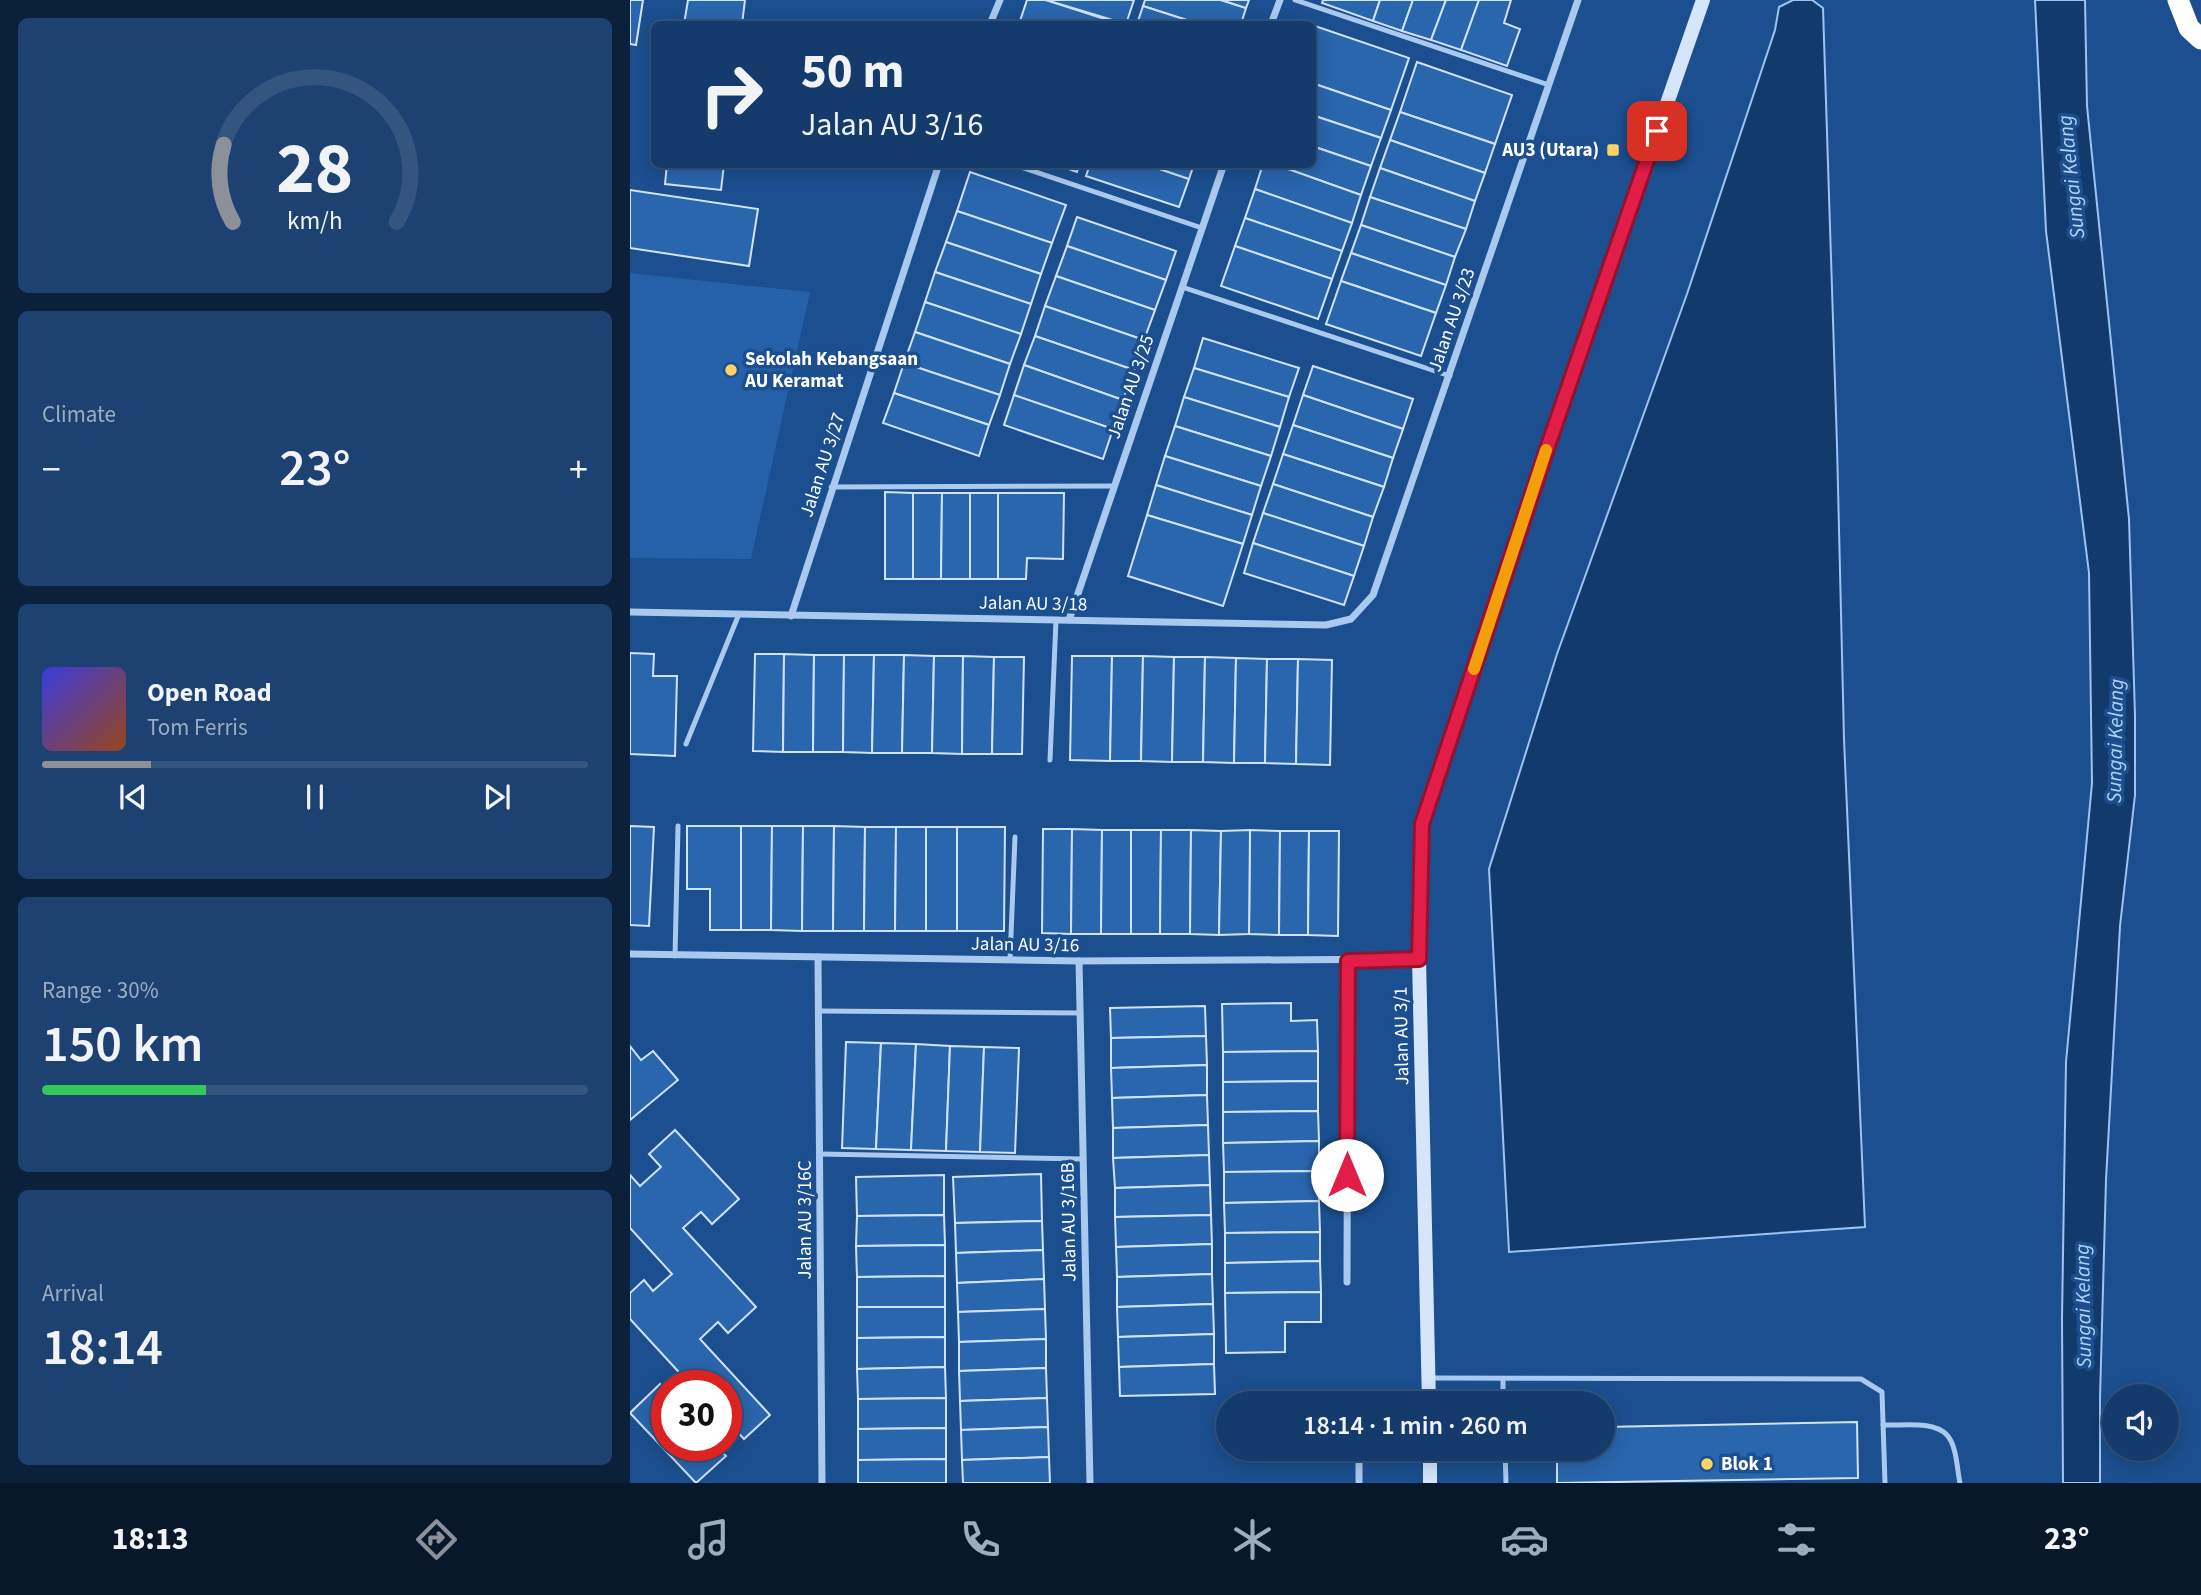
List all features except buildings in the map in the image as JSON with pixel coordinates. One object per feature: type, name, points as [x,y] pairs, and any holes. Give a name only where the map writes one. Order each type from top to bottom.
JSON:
[{"type":"highway","points":[[2178,0],[2189,28],[2201,39]]},
{"type":"main road","name":"Jalan AU 3/1","points":[[1429,1391],[1419,959],[1422,824],[1701,1]]},
{"type":"main road","points":[[1430,1461],[1430,1483]]},
{"type":"street","points":[[991,21],[1000,0]]},
{"type":"street","points":[[1272,21],[1280,0]]},
{"type":"street","name":"Jalan AU 3/23","points":[[1326,625],[1351,619],[1373,595],[1578,0]]},
{"type":"street","name":"Jalan AU 3/27","points":[[791,616],[831,487],[938,168]]},
{"type":"street","name":"Jalan AU 3/25","points":[[1069,620],[1223,168]]},
{"type":"street","name":"Jalan AU 3/18","points":[[630,612],[1326,625]]},
{"type":"street","name":"Jalan AU 3/16","points":[[630,954],[1079,961],[1419,959]]},
{"type":"street","name":"Jalan AU 3/16C","points":[[818,957],[822,1483]]},
{"type":"street","name":"Jalan AU 3/16B","points":[[1079,961],[1090,1483]]},
{"type":"street","points":[[1347,1282],[1348,961]]},
{"type":"street","points":[[1359,1461],[1359,1483]]},
{"type":"lane","points":[[1295,0],[1549,85]]},
{"type":"lane","points":[[1024,168],[1202,228]]},
{"type":"lane","points":[[1182,287],[1450,376]]},
{"type":"lane","points":[[831,487],[1115,486]]},
{"type":"lane","points":[[687,744],[739,614]]},
{"type":"lane","points":[[1050,760],[1056,620]]},
{"type":"lane","points":[[675,956],[678,826]]},
{"type":"lane","points":[[1010,960],[1015,837]]},
{"type":"lane","points":[[820,1011],[1080,1013]]},
{"type":"lane","points":[[820,1154],[1083,1159]]},
{"type":"lane","points":[[1429,1378],[1861,1379],[1882,1392],[1885,1483]]},
{"type":"lane","points":[[1503,1379],[1503,1391]]},
{"type":"lane","points":[[1883,1426],[1933,1427],[1948,1436],[1960,1483]]},
{"type":"lane","points":[[1505,1461],[1506,1483]]},
{"type":"shaded area","points":[[630,273],[810,292],[751,559],[630,558]]},
{"type":"water","points":[[1793,0],[1812,0],[1823,8],[1844,739],[1865,1227],[1509,1252],[1489,869],[1557,654],[1687,294],[1775,30],[1779,7]]},
{"type":"water","name":"Sungai Kelang","points":[[2035,0],[2085,0],[2087,106],[2129,519],[2135,795],[2120,926],[2106,1180],[2100,1483],[2063,1483],[2062,1319],[2066,1062],[2092,783],[2089,573],[2046,231]]},
{"type":"slow traffic","points":[[1474,669],[1546,450]]},
{"type":"place","name":"AU3 (Utara)","points":[[1613,150]]},
{"type":"place","name":"Sekolah Kebangsaan AU Keramat","points":[[731,370]]},
{"type":"place","name":"Blok 1","points":[[1707,1464]]},
{"type":"route","points":[[1347,1175],[1348,961],[1419,959],[1422,824],[1552,434],[1657,131]]}]
